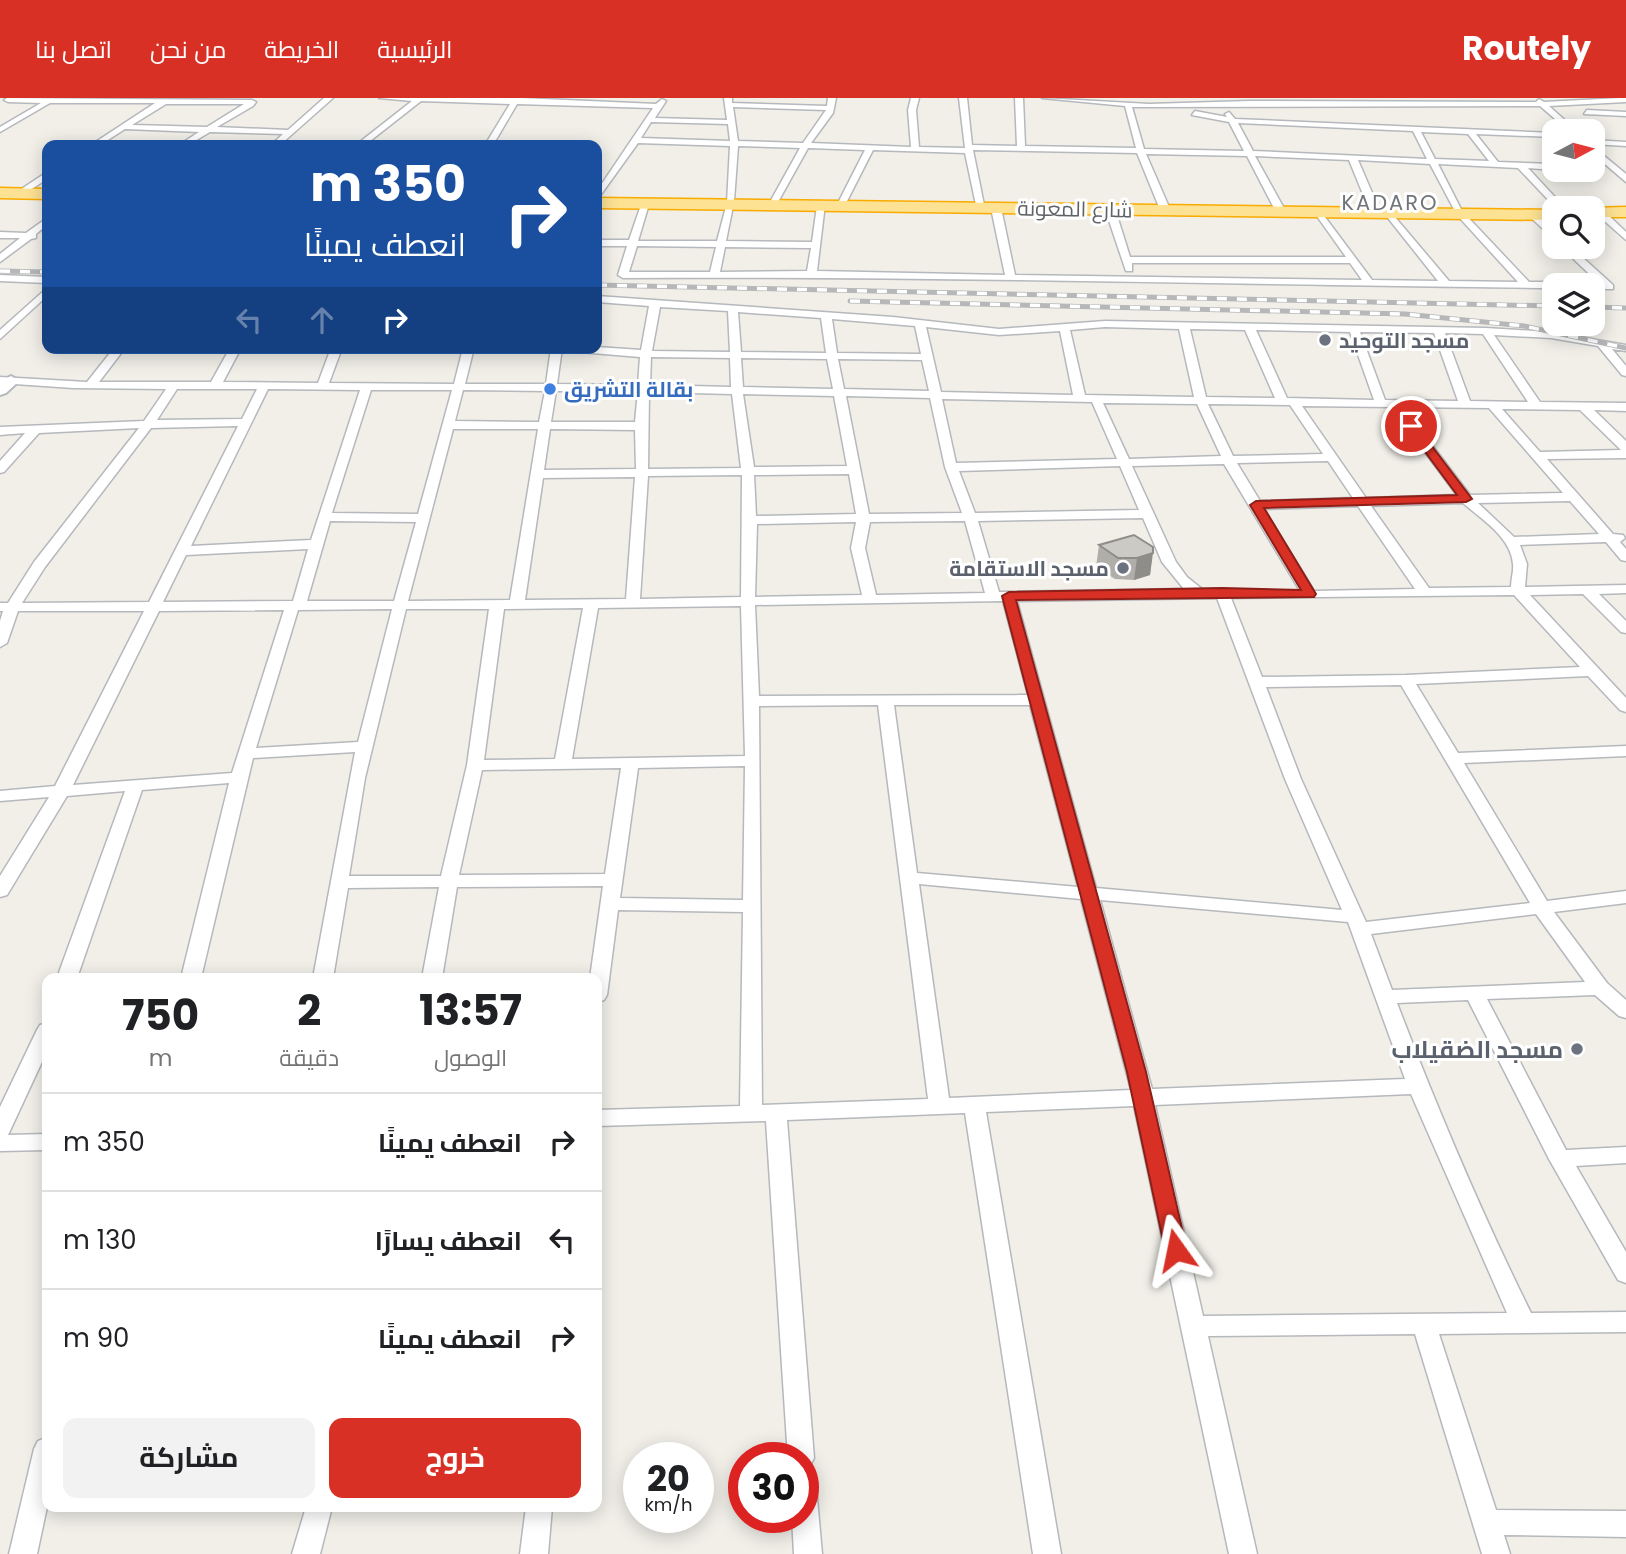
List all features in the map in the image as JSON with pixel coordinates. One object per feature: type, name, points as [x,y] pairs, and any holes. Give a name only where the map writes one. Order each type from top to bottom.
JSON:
[{"type":"highway","points":[[0,195],[42,196]]},
{"type":"highway","points":[[0,195],[42,196]]},
{"type":"highway","name":"شارع المعونة","points":[[602,200],[822,206],[1381,211]]},
{"type":"highway","name":"شارع المعونة","points":[[602,200],[645,204],[775,202],[1111,209],[1542,213]]},
{"type":"highway","name":"شارع المعونة","points":[[1488,212],[1542,214]]},
{"type":"highway","points":[[1605,214],[1626,214]]},
{"type":"street","points":[[281,140],[329,98]]},
{"type":"street","points":[[383,98],[657,106]]},
{"type":"street","points":[[602,192],[664,98]]},
{"type":"street","points":[[915,98],[912,110],[915,149]]},
{"type":"street","points":[[963,98],[969,149],[1010,277]]},
{"type":"street","points":[[1019,98],[1021,148]]},
{"type":"street","points":[[1046,98],[1114,101],[1149,106],[1219,101],[1377,101],[1389,104],[1626,100]]},
{"type":"street","points":[[0,130],[51,99]]},
{"type":"street","points":[[367,140],[421,99]]},
{"type":"street","points":[[6,101],[255,100]]},
{"type":"street","points":[[190,140],[255,100]]},
{"type":"street","points":[[492,140],[515,100]]},
{"type":"street","points":[[103,140],[171,101]]},
{"type":"street","points":[[1219,101],[1235,121],[1279,210]]},
{"type":"street","points":[[1286,101],[1303,124]]},
{"type":"street","points":[[1539,101],[1559,119]]},
{"type":"street","points":[[715,273],[730,203],[734,143],[729,102],[831,103]]},
{"type":"street","points":[[775,202],[831,103]]},
{"type":"street","points":[[1389,104],[1403,127]]},
{"type":"street","points":[[1128,105],[1141,152],[1164,207]]},
{"type":"street","points":[[1149,106],[1235,121],[1542,134]]},
{"type":"street","points":[[1549,110],[1626,114]]},
{"type":"street","points":[[648,120],[731,122]]},
{"type":"street","points":[[124,127],[290,132]]},
{"type":"street","points":[[1415,128],[1459,212],[1526,284]]},
{"type":"street","points":[[1469,131],[1495,164]]},
{"type":"street","points":[[635,140],[915,149],[1021,148],[1250,154],[1542,166]]},
{"type":"street","points":[[1605,143],[1626,144]]},
{"type":"street","points":[[842,203],[871,147]]},
{"type":"street","points":[[1352,157],[1381,211],[1445,283]]},
{"type":"street","points":[[1605,160],[1626,180]]},
{"type":"street","points":[[1520,165],[1550,196]]},
{"type":"street","points":[[1605,169],[1615,169]]},
{"type":"street","points":[[18,194],[42,178]]},
{"type":"street","points":[[645,204],[630,243],[623,275],[812,274],[1133,282],[1542,285]]},
{"type":"street","points":[[812,274],[822,206]]},
{"type":"street","points":[[1111,209],[1133,282]]},
{"type":"street","points":[[1319,212],[1369,283]]},
{"type":"street","points":[[1532,214],[1542,224]]},
{"type":"street","points":[[1605,221],[1626,237]]},
{"type":"street","points":[[0,259],[42,225]]},
{"type":"street","points":[[0,235],[42,237]]},
{"type":"street","points":[[602,243],[816,245]]},
{"type":"street","points":[[1580,259],[1596,273]]},
{"type":"street","points":[[1125,260],[1351,260]]},
{"type":"street","points":[[0,278],[42,280]]},
{"type":"street","points":[[1605,281],[1613,288],[1605,288]]},
{"type":"street","points":[[0,336],[42,296]]},
{"type":"street","points":[[602,299],[920,323],[999,332],[1105,324],[1486,331],[1551,335],[1626,348]]},
{"type":"street","points":[[633,603],[642,472],[641,426],[646,354],[655,304]]},
{"type":"street","points":[[733,310],[737,391],[748,472],[750,520],[748,600],[753,761],[751,1113]]},
{"type":"street","points":[[826,316],[864,520],[859,532],[859,552],[870,599]]},
{"type":"street","points":[[0,321],[16,321]]},
{"type":"street","points":[[920,323],[933,394],[951,467],[1001,596],[1035,700],[1090,894],[1143,1097],[1243,1554]]},
{"type":"street","points":[[1064,326],[1080,399]]},
{"type":"street","points":[[1184,326],[1201,401],[1229,461],[1310,594]]},
{"type":"street","points":[[1250,328],[1288,403],[1334,457],[1425,593]]},
{"type":"street","points":[[1354,330],[1381,404]]},
{"type":"street","points":[[1438,330],[1466,406]]},
{"type":"street","points":[[1486,331],[1537,406]]},
{"type":"street","points":[[1600,342],[1626,373]]},
{"type":"street","points":[[602,351],[646,354],[926,357]]},
{"type":"street","points":[[90,385],[115,354]]},
{"type":"street","points":[[216,384],[233,354]]},
{"type":"street","points":[[323,384],[335,354]]},
{"type":"street","points":[[324,973],[365,747],[468,354]]},
{"type":"street","points":[[517,604],[556,354]]},
{"type":"street","points":[[4,384],[645,388],[1080,399],[1626,407]]},
{"type":"street","points":[[0,643],[6,607],[148,424],[175,384]]},
{"type":"street","points":[[0,891],[61,792],[265,384]]},
{"type":"street","points":[[192,973],[239,777],[367,385]]},
{"type":"street","points":[[1096,399],[1169,562],[1182,580],[1198,593]]},
{"type":"street","points":[[1395,404],[1466,499],[1510,541],[1520,564],[1516,578],[1519,592],[1626,707]]},
{"type":"street","points":[[1493,406],[1626,557]]},
{"type":"street","points":[[1584,407],[1626,448]]},
{"type":"street","points":[[0,431],[247,422]]},
{"type":"street","points":[[450,425],[641,426]]},
{"type":"street","points":[[0,470],[35,430]]},
{"type":"street","points":[[1535,456],[1626,454]]},
{"type":"street","points":[[951,467],[1334,457]]},
{"type":"street","points":[[539,474],[853,470]]},
{"type":"street","points":[[1256,505],[1572,497]]},
{"type":"street","points":[[750,520],[1147,514]]},
{"type":"street","points":[[324,517],[424,518]]},
{"type":"street","points":[[1510,541],[1626,538]]},
{"type":"street","points":[[182,551],[317,544]]},
{"type":"street","points":[[1586,589],[1619,616],[1626,629]]},
{"type":"street","points":[[6,607],[591,604],[1222,592],[1310,594],[1626,589]]},
{"type":"street","points":[[1222,592],[1293,779],[1357,923],[1418,1086],[1488,1249],[1524,1324]]},
{"type":"street","points":[[433,973],[449,880],[475,765],[497,604]]},
{"type":"street","points":[[563,764],[591,604]]},
{"type":"street","points":[[1255,682],[1405,680],[1590,671]]},
{"type":"street","points":[[1405,680],[1542,908],[1600,988],[1626,1011]]},
{"type":"street","points":[[885,700],[911,878],[939,1104]]},
{"type":"street","points":[[752,701],[1035,700]]},
{"type":"street","points":[[247,753],[365,747]]},
{"type":"street","points":[[1452,758],[1626,751]]},
{"type":"street","points":[[475,765],[753,761]]},
{"type":"street","points":[[600,973],[630,762]]},
{"type":"street","points":[[0,796],[239,777]]},
{"type":"street","points":[[69,973],[136,784]]},
{"type":"street","points":[[911,878],[1357,923],[1542,908],[1626,897]]},
{"type":"street","points":[[340,882],[614,880]]},
{"type":"street","points":[[611,904],[751,906]]},
{"type":"street","points":[[1385,997],[1600,988]]},
{"type":"street","points":[[1475,995],[1560,1159],[1626,1273]]},
{"type":"street","points":[[0,1130],[42,1041]]},
{"type":"street","points":[[602,1118],[1418,1086]]},
{"type":"street","points":[[974,1103],[1047,1554]]},
{"type":"street","points":[[776,1113],[800,1442]]},
{"type":"street","points":[[0,1143],[42,1142]]},
{"type":"street","points":[[1560,1159],[1626,1155]]},
{"type":"street","points":[[1193,1326],[1626,1322]]},
{"type":"street","points":[[1424,1324],[1496,1554]]},
{"type":"street","points":[[23,1554],[42,1470]]},
{"type":"street","points":[[306,1554],[318,1512]]},
{"type":"street","points":[[534,1554],[538,1512]]},
{"type":"street","points":[[1486,1522],[1626,1524]]},
{"type":"street","points":[[806,1533],[808,1554]]},
{"type":"building","points":[[1134,535],[1153,547],[1153,553],[1137,558],[1118,558],[1099,545]]},
{"type":"railway","points":[[0,271],[42,272]]},
{"type":"railway","points":[[602,285],[1542,306]]},
{"type":"railway","points":[[850,301],[1405,314],[1524,326],[1626,348]]},
{"type":"railway","points":[[1605,307],[1626,308]]},
{"type":"place","name":"مسجد التوحيد","points":[[1325,340]]},
{"type":"place","name":"بقالة التشريق","points":[[550,389]]},
{"type":"place","name":"مسجد الاستقامة","points":[[1123,568]]},
{"type":"place","name":"مسجد الضقيلاب","points":[[1577,1049]]},
{"type":"district","name":"KADARO","points":[[1390,202]]},
{"type":"route","points":[[1176,1250],[1143,1097],[1009,596],[1222,592],[1310,594],[1256,505],[1466,499],[1411,426]]}]
